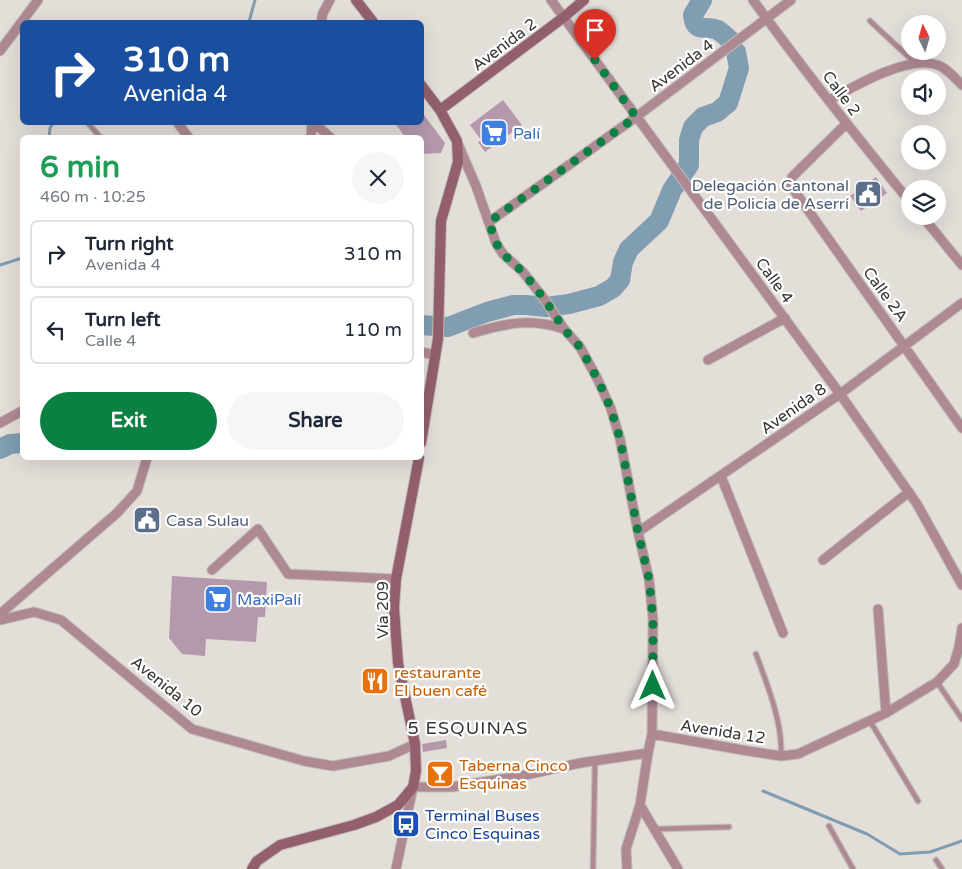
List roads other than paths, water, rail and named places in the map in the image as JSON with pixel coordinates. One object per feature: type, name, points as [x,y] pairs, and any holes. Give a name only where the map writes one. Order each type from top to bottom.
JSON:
[{"type":"main road","points":[[356,0],[371,20]]},
{"type":"main road","name":"Avenida 2","points":[[440,110],[584,0]]},
{"type":"main road","points":[[424,89],[440,110],[457,141],[458,162],[441,221],[438,334],[424,425]]},
{"type":"main road","name":"Vía 209","points":[[413,787],[416,771],[415,744],[398,663],[394,608],[396,578],[419,460]]},
{"type":"main road","points":[[252,869],[257,861],[280,845],[354,825],[376,817],[398,805],[413,787]]},
{"type":"street","points":[[23,20],[38,0]]},
{"type":"street","points":[[321,20],[330,0]]},
{"type":"street","name":"Calle 4","points":[[551,0],[840,394],[909,492],[962,585]]},
{"type":"street","name":"Calle 2","points":[[753,0],[830,100],[846,124],[901,191]]},
{"type":"street","name":"Avenida 4","points":[[489,222],[636,117],[791,0]]},
{"type":"street","points":[[0,51],[20,24]]},
{"type":"street","points":[[830,100],[866,79],[895,68],[916,64],[931,64],[942,67],[962,85]]},
{"type":"street","name":"Calle 2A","points":[[846,124],[792,177],[791,186],[962,428]]},
{"type":"street","points":[[316,125],[328,135]]},
{"type":"street","points":[[457,141],[476,186],[496,243],[503,254],[523,272],[545,300],[564,329],[580,347],[611,409],[620,439],[649,579],[653,619],[652,734],[640,806],[626,849],[627,869]]},
{"type":"street","points":[[929,225],[962,265]]},
{"type":"street","name":"Avenida 8","points":[[638,532],[840,394],[962,303]]},
{"type":"street","points":[[708,360],[784,318]]},
{"type":"street","points":[[473,333],[520,322],[536,322],[564,329]]},
{"type":"street","points":[[424,353],[435,355]]},
{"type":"street","points":[[0,424],[20,412]]},
{"type":"street","points":[[0,614],[117,513],[137,491],[146,460]]},
{"type":"street","points":[[722,476],[783,633]]},
{"type":"street","points":[[823,560],[909,492]]},
{"type":"street","points":[[212,570],[258,529],[288,574],[396,578]]},
{"type":"street","points":[[878,609],[886,713]]},
{"type":"street","name":"Avenida 10","points":[[0,620],[34,612],[61,620],[192,729],[304,761],[334,766],[389,756],[415,744]]},
{"type":"street","name":"Avenida 12","points":[[652,734],[781,756],[798,754],[886,713],[937,682],[954,664],[962,628]]},
{"type":"street","points":[[396,869],[413,787],[452,787],[595,761],[648,754]]},
{"type":"street","points":[[640,806],[678,869]]},
{"type":"lane","points":[[870,21],[916,64]]},
{"type":"lane","points":[[90,125],[98,135]]},
{"type":"lane","points":[[756,654],[777,720],[782,745],[781,756]]},
{"type":"lane","points":[[937,682],[962,719]]},
{"type":"lane","points":[[870,721],[918,801]]},
{"type":"lane","points":[[593,869],[595,761]]},
{"type":"lane","points":[[829,826],[853,869]]},
{"type":"lane","points":[[654,829],[729,827]]},
{"type":"lane","points":[[936,860],[942,869]]},
{"type":"waterway","points":[[250,20],[255,0]]},
{"type":"waterway","points":[[702,0],[693,15],[696,25],[701,28],[718,30],[731,41]]},
{"type":"waterway","points":[[424,325],[448,327],[487,312],[513,305],[546,307],[569,304],[599,296],[613,288],[620,280],[623,262],[629,249],[659,221],[672,190],[689,165],[689,140],[693,127],[703,117],[717,112],[728,103],[739,68],[736,52]]},
{"type":"waterway","points":[[49,135],[52,125]]},
{"type":"waterway","points":[[0,265],[20,259]]},
{"type":"waterway","points":[[0,449],[10,444],[20,443]]},
{"type":"waterway","points":[[763,791],[867,834],[900,854],[930,852],[962,841]]},
{"type":"place","name":"Palí","points":[[494,133]]},
{"type":"place","name":"Delegación Cantonal de Policía de Aserrí","points":[[868,194]]},
{"type":"place","name":"Casa Sulau","points":[[147,520]]},
{"type":"place","name":"MaxiPalí","points":[[218,599]]},
{"type":"place","name":"restaurante El buen café","points":[[375,681]]},
{"type":"place","name":"Taberna Cinco Esquinas","points":[[440,774]]},
{"type":"place","name":"Terminal Buses Cinco Esquinas","points":[[406,824]]},
{"type":"district","name":"5 ESQUINAS","points":[[468,728]]}]
